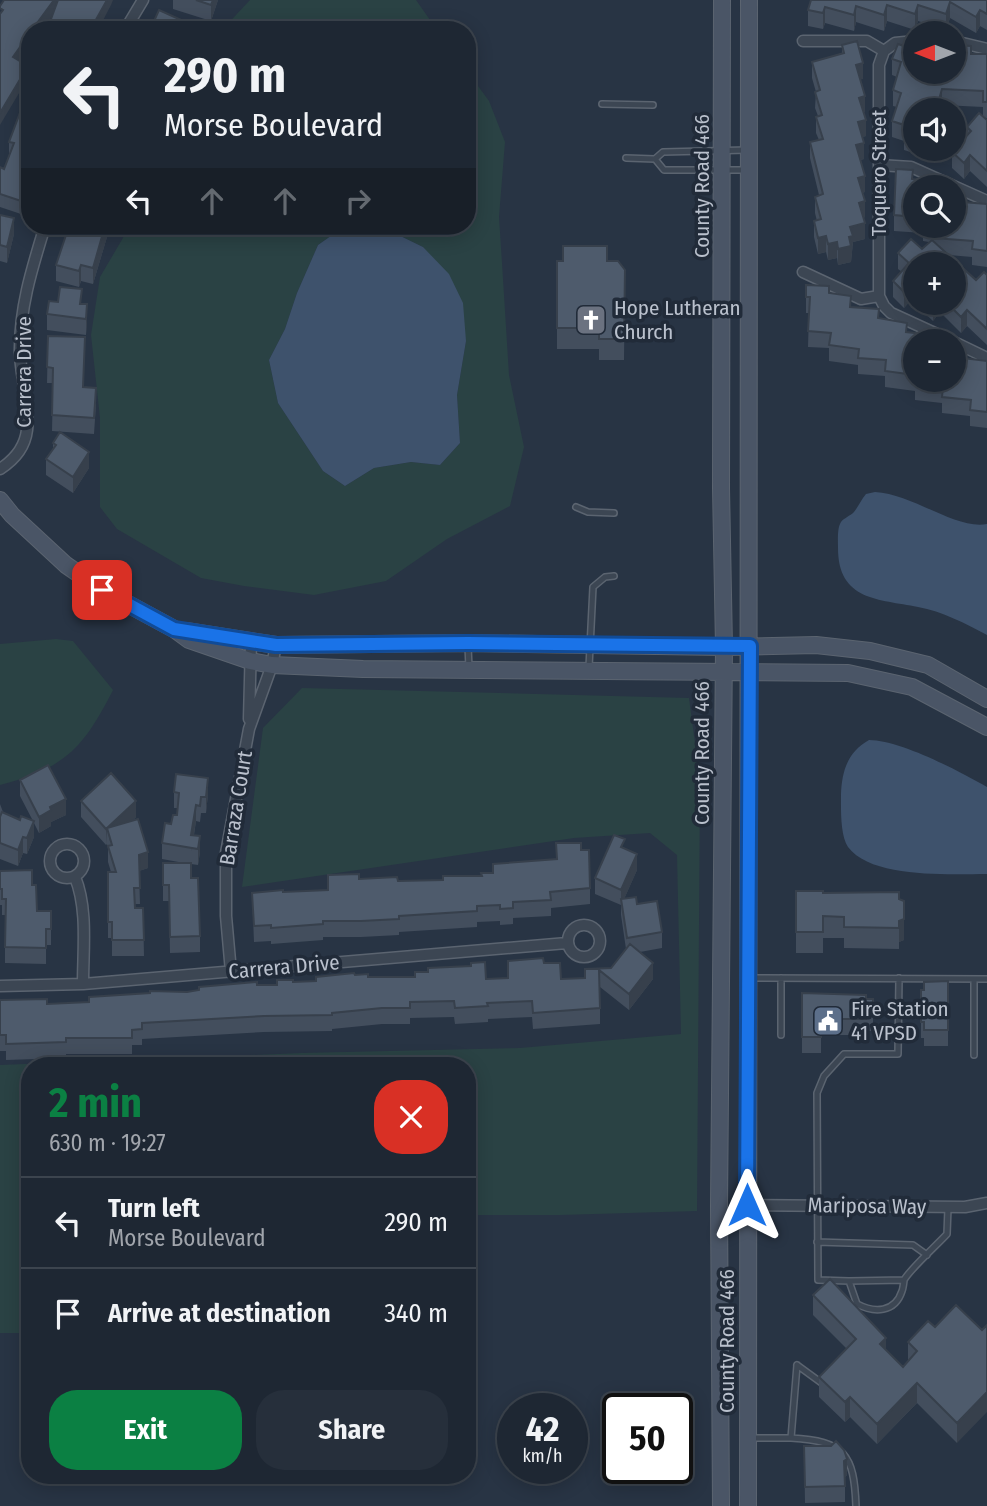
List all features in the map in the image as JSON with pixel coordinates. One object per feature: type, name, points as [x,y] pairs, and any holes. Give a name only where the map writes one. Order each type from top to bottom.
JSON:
[{"type":"main road","name":"County Road 466","points":[[721,1506],[719,1206],[724,647],[721,488],[722,0]]},
{"type":"main road","name":"County Road 466","points":[[748,1506],[749,0]]},
{"type":"main road","points":[[0,500],[12,515],[66,565],[139,612],[174,629],[189,640],[250,661],[272,665],[468,669],[848,673],[912,687],[987,727]]},
{"type":"main road","points":[[174,629],[276,645],[816,645],[870,651],[929,665],[987,699]]},
{"type":"main road","points":[[719,1206],[747,1205]]},
{"type":"street","points":[[130,21],[142,0]]},
{"type":"street","points":[[803,41],[867,41],[884,51],[895,43],[903,42]]},
{"type":"street","points":[[966,44],[987,49]]},
{"type":"street","name":"Toquero Street","points":[[879,296],[878,65],[884,51]]},
{"type":"street","points":[[879,165],[911,167],[987,201]]},
{"type":"street","name":"Carrera Drive","points":[[0,469],[19,453],[27,430],[20,333],[32,268],[42,235]]},
{"type":"street","points":[[803,272],[861,299],[879,296],[891,313],[925,329]]},
{"type":"street","points":[[966,348],[987,358]]},
{"type":"street","name":"Barraza Court","points":[[249,729],[251,642]]},
{"type":"street","name":"Barraza Court","points":[[231,972],[226,916],[226,853],[249,729],[272,665],[276,645]]},
{"type":"street","points":[[75,877],[82,909],[83,984]]},
{"type":"street","name":"Carrera Drive","points":[[0,986],[83,984],[567,943]]},
{"type":"street","name":"Mariposa Way","points":[[747,1205],[948,1207],[987,1203]]},
{"type":"lane","points":[[602,104],[653,104]]},
{"type":"lane","points":[[626,158],[655,159],[663,152],[750,150]]},
{"type":"lane","points":[[655,159],[664,170],[750,170]]},
{"type":"lane","points":[[576,507],[588,512],[614,513]]},
{"type":"lane","points":[[589,670],[593,587],[605,577],[614,576]]},
{"type":"lane","points":[[468,643],[468,669]]},
{"type":"lane","points":[[747,978],[987,979]]},
{"type":"lane","points":[[780,978],[781,1035]]},
{"type":"lane","points":[[899,978],[898,1054],[844,1054],[824,1076],[817,1093],[817,1242],[818,1280],[904,1280]]},
{"type":"lane","points":[[974,979],[974,1055]]},
{"type":"lane","points":[[849,1281],[857,1304],[870,1311],[887,1309],[896,1302],[902,1292],[904,1280],[947,1234],[948,1207]]},
{"type":"lane","points":[[817,1242],[913,1245],[927,1255]]},
{"type":"lane","points":[[791,1437],[797,1365],[823,1384]]},
{"type":"lane","points":[[748,1438],[817,1439],[834,1447],[848,1459],[855,1474],[856,1506]]},
{"type":"green space","points":[[250,0],[416,0],[431,21],[230,21]]},
{"type":"green space","points":[[476,83],[489,101],[505,142],[499,217],[509,375],[524,447],[510,506],[447,539],[386,581],[314,595],[201,578],[117,529],[100,507],[100,418],[91,335],[100,277],[125,235],[332,235],[318,245],[285,329],[269,360],[278,403],[323,471],[345,486],[374,468],[411,462],[440,465],[460,443],[457,395],[466,341],[423,247],[398,235],[476,235]]},
{"type":"green space","points":[[56,639],[73,641],[113,690],[92,727],[70,753],[41,771],[0,785],[0,644]]},
{"type":"green space","points":[[302,688],[689,698],[700,781],[697,1211],[476,1215],[476,1057],[201,1057],[520,1048],[681,1034],[677,855],[650,833],[574,838],[242,887],[263,728]]},
{"type":"green space","points":[[21,1064],[21,1333],[0,1333],[0,1065]]},
{"type":"water","points":[[332,235],[398,235],[423,247],[449,274],[463,303],[466,341],[457,395],[460,443],[440,465],[411,462],[374,468],[345,486],[323,471],[278,403],[269,360],[285,329],[318,245]]},
{"type":"water","points":[[875,492],[904,499],[962,522],[987,524],[987,635],[936,612],[863,594],[853,588],[845,578],[838,548],[840,525],[854,512],[866,494]]},
{"type":"water","points":[[869,740],[882,741],[913,751],[987,787],[987,874],[934,874],[893,870],[859,857],[848,847],[842,821],[843,777],[851,756]]},
{"type":"building","points":[[4,0],[54,0],[39,21],[21,21],[21,46],[13,57],[21,62],[21,78],[0,113],[0,14],[3,10],[0,6]]},
{"type":"building","points":[[58,0],[107,0],[95,21],[50,21]]},
{"type":"building","points":[[196,0],[213,0],[211,5]]},
{"type":"building","points":[[811,0],[987,0],[987,14],[980,10],[976,17],[950,2],[946,14],[918,5],[915,14],[887,5],[884,15],[856,6],[854,15],[825,7],[823,13],[808,10]]},
{"type":"building","points":[[159,10],[183,21],[154,21]]},
{"type":"building","points":[[857,41],[863,63],[856,65],[865,96],[859,98],[866,120],[858,122],[864,143],[856,145],[865,176],[858,178],[865,201],[859,203],[865,223],[850,227],[853,236],[849,237],[851,246],[838,249],[837,242],[828,244],[826,236],[818,238],[814,221],[821,219],[815,197],[823,194],[810,142],[823,139],[816,117],[822,115],[815,92],[820,90],[812,62],[844,53],[842,45]]},
{"type":"building","points":[[898,44],[903,46],[903,84],[966,84],[966,46],[971,46],[971,54],[987,54],[987,102],[983,102],[983,91],[942,89],[939,98],[903,98],[903,125],[892,121],[901,93],[893,90],[901,62],[892,59]]},
{"type":"building","points":[[21,110],[21,201],[0,194],[0,167],[4,169],[14,143],[9,142]]},
{"type":"building","points":[[979,113],[987,120],[987,171],[970,155],[966,160],[966,137],[971,131],[967,127]]},
{"type":"building","points":[[896,169],[913,170],[912,175],[903,175],[903,216],[894,215]]},
{"type":"building","points":[[966,202],[987,204],[987,251],[972,249],[973,241],[933,238],[966,238]]},
{"type":"building","points":[[0,215],[14,218],[7,247],[0,245]]},
{"type":"building","points":[[66,235],[102,235],[93,268],[81,265],[79,271],[56,265]]},
{"type":"building","points":[[911,239],[922,249],[932,240],[945,252],[903,252],[903,258],[898,253]]},
{"type":"building","name":"Hope Lutheran Church","points":[[563,246],[607,246],[607,261],[618,261],[625,270],[624,339],[599,339],[599,328],[557,328],[557,261],[563,261]]},
{"type":"building","points":[[903,270],[903,291],[893,281]]},
{"type":"building","points":[[966,271],[976,280],[984,272],[987,275],[987,329],[967,310]]},
{"type":"building","points":[[806,285],[829,286],[829,293],[851,296],[850,307],[879,309],[878,318],[907,323],[906,329],[903,329],[903,373],[885,371],[886,360],[858,358],[859,349],[829,345],[831,333],[808,331],[810,297],[806,297]]},
{"type":"building","points":[[60,287],[82,289],[80,304],[87,304],[86,319],[47,314],[49,301],[58,302]]},
{"type":"building","points":[[48,336],[85,337],[83,387],[96,388],[94,418],[52,415],[53,368],[47,367]]},
{"type":"building","points":[[966,358],[987,361],[987,412],[970,410],[971,400],[942,397],[942,392],[966,392]]},
{"type":"building","points":[[60,432],[89,452],[73,477],[46,459],[56,445],[53,443]]},
{"type":"building","points":[[48,765],[66,799],[50,807],[51,810],[39,817],[20,780]]},
{"type":"building","points":[[111,773],[136,801],[106,829],[81,801]]},
{"type":"building","points":[[176,774],[208,778],[206,797],[201,797],[200,806],[196,805],[191,835],[200,836],[198,849],[162,843],[165,823],[171,824],[173,815],[177,815],[179,793],[174,792]]},
{"type":"building","points":[[2,812],[20,820],[21,816],[34,821],[18,850],[0,843]]},
{"type":"building","points":[[138,819],[148,852],[139,855],[140,888],[134,888],[135,908],[143,908],[144,940],[112,940],[112,922],[108,922],[108,872],[116,872],[108,846],[112,845],[107,828]]},
{"type":"building","points":[[614,835],[625,839],[621,847],[637,854],[621,890],[595,878]]},
{"type":"building","points":[[556,843],[581,843],[581,850],[589,850],[590,888],[550,892],[551,900],[513,902],[513,908],[500,909],[500,905],[477,906],[477,911],[399,916],[399,919],[323,921],[323,924],[271,928],[271,925],[254,926],[252,893],[328,890],[328,875],[359,874],[359,879],[397,877],[398,881],[443,880],[443,876],[482,876],[481,873],[493,873],[493,864],[557,859]]},
{"type":"building","points":[[163,863],[191,863],[191,878],[198,878],[200,936],[170,937],[169,885],[163,885]]},
{"type":"building","points":[[32,870],[32,885],[36,885],[37,911],[51,911],[51,929],[46,929],[46,948],[5,947],[6,899],[2,899],[0,871]]},
{"type":"building","points":[[796,891],[899,892],[899,899],[904,901],[904,919],[899,921],[899,928],[844,927],[844,917],[823,916],[823,932],[796,932]]},
{"type":"building","points":[[636,897],[637,904],[657,901],[662,932],[627,938],[621,899]]},
{"type":"building","points":[[630,944],[653,963],[629,994],[599,970],[600,1008],[533,1013],[532,1001],[455,1008],[454,1001],[410,1002],[410,1008],[382,1008],[332,1015],[142,1023],[142,1029],[132,1030],[132,1038],[66,1038],[66,1042],[6,1044],[6,1035],[0,1035],[0,1000],[47,999],[47,1004],[89,1002],[89,997],[150,991],[187,992],[199,990],[199,987],[257,982],[257,985],[277,985],[277,980],[316,981],[316,977],[354,973],[368,974],[368,977],[415,977],[415,972],[428,972],[428,968],[471,966],[471,963],[485,962],[486,979],[508,978],[508,961],[543,958],[544,963],[560,963],[561,979],[585,978],[585,969],[611,968]]},
{"type":"building","points":[[948,981],[948,1030],[924,1030],[924,1022],[921,1022],[921,990],[924,990],[924,982]]},
{"type":"building","points":[[802,993],[866,995],[866,999],[873,999],[873,1015],[866,1015],[866,1019],[821,1019],[821,1037],[802,1037]]},
{"type":"building","points":[[830,1279],[886,1338],[880,1344],[903,1367],[917,1351],[908,1342],[928,1321],[935,1327],[956,1305],[982,1330],[987,1325],[987,1392],[957,1423],[917,1383],[877,1424],[850,1397],[845,1402],[819,1377],[856,1339],[813,1295]]},
{"type":"building","points":[[836,1441],[844,1450],[847,1459],[844,1461],[845,1486],[805,1487],[804,1446],[831,1446]]},
{"type":"place","name":"Hope Lutheran Church","points":[[591,320]]},
{"type":"place","name":"Fire Station 41 VPSD","points":[[828,1021]]},
{"type":"route","points":[[102,590],[174,629],[276,645],[468,643],[750,646],[747,1205]]}]
